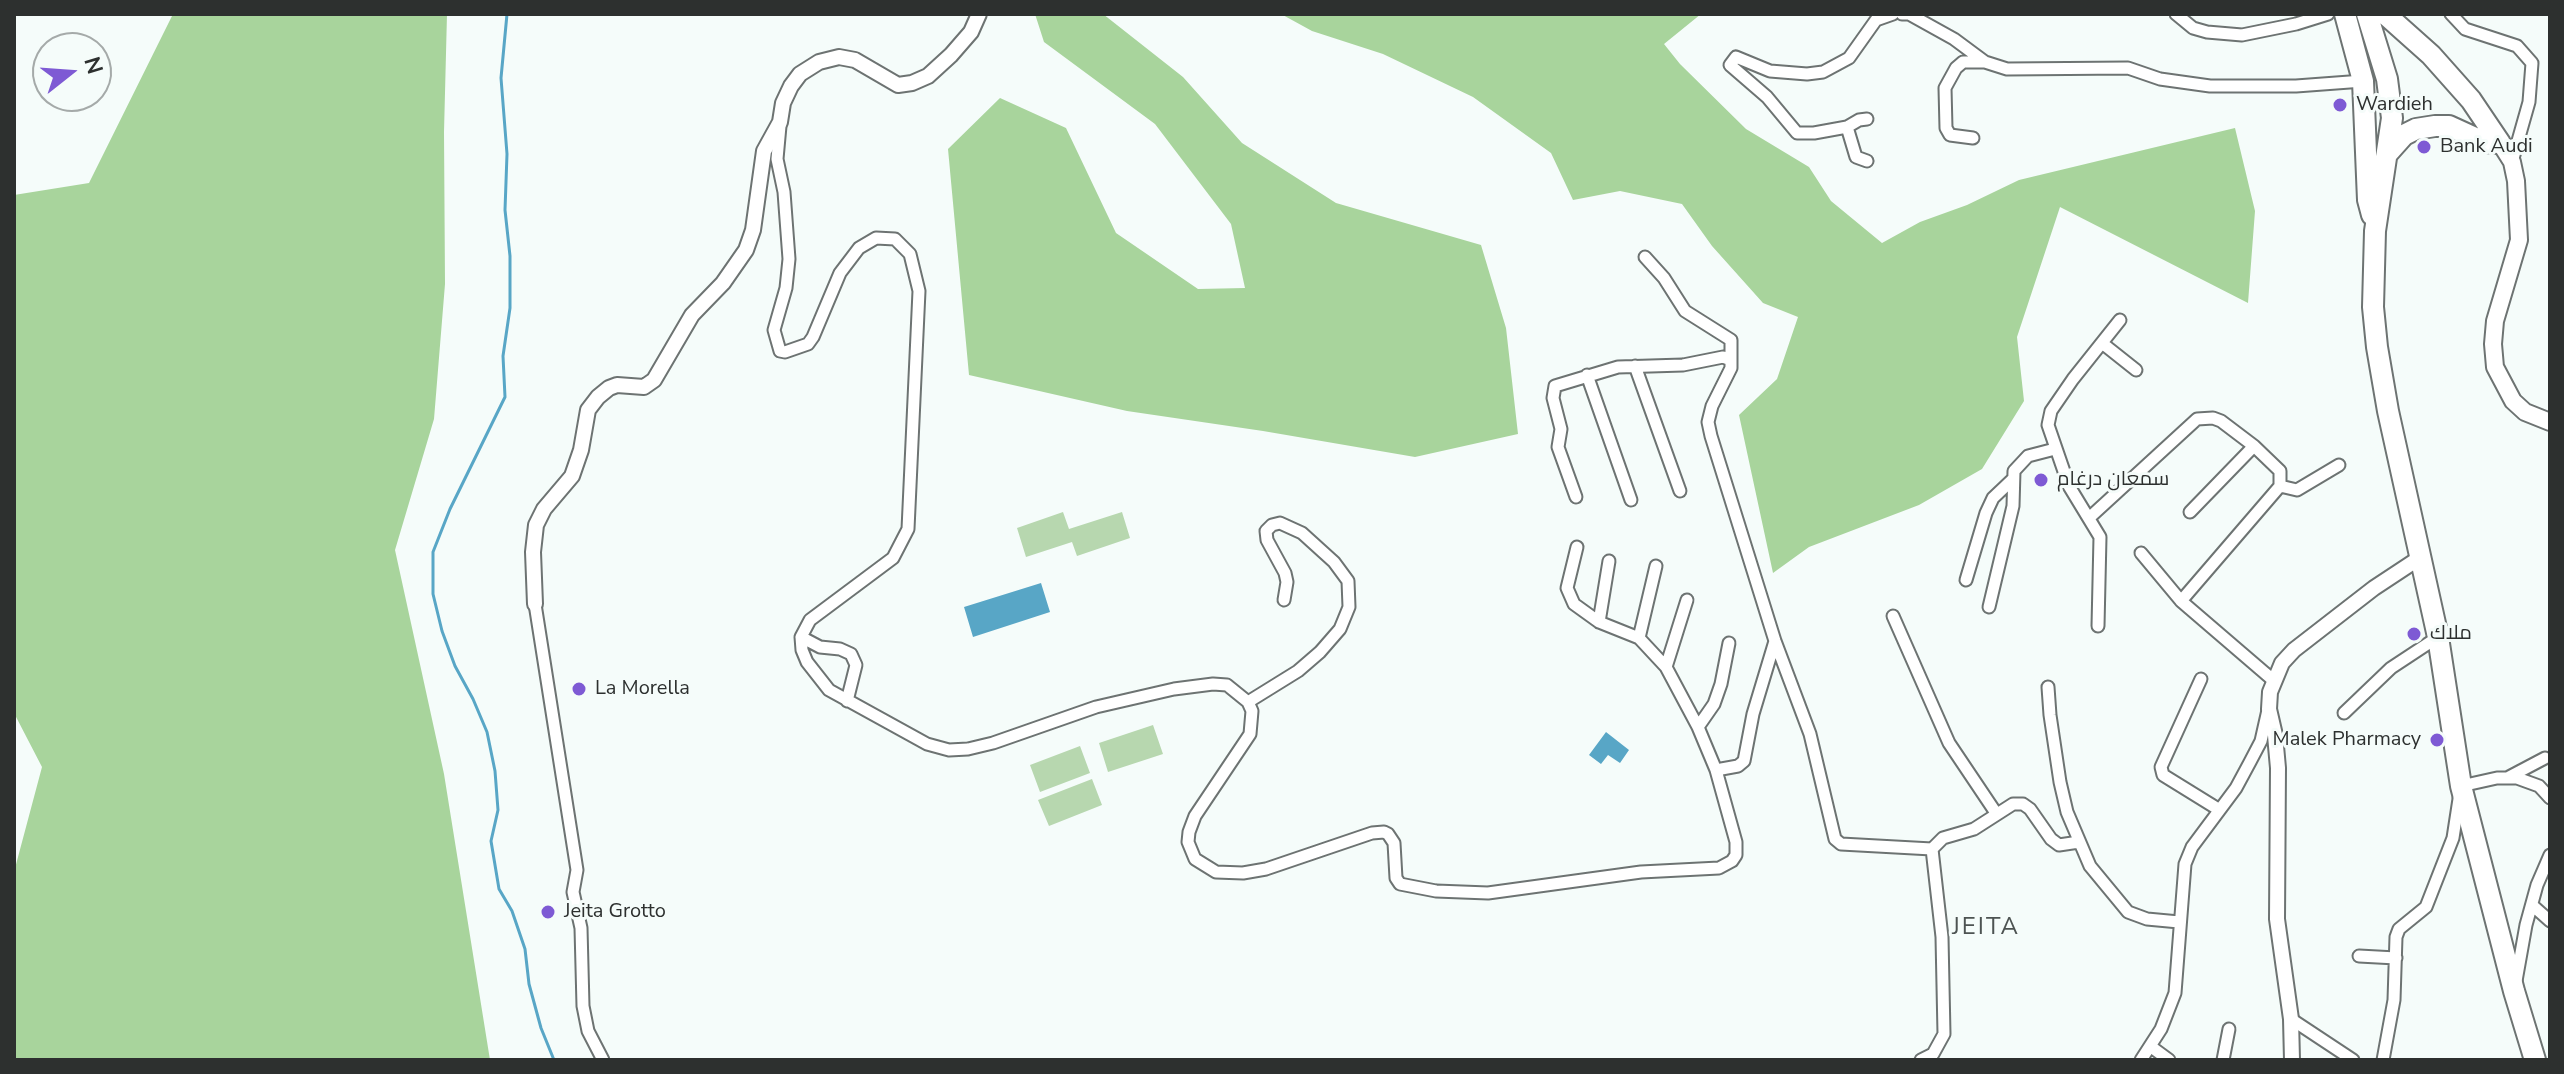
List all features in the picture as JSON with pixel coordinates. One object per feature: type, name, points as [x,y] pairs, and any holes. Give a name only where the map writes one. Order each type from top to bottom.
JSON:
[{"type":"highway","points":[[2345,14],[2363,81],[2368,200],[2375,231]]},
{"type":"highway","points":[[2367,14],[2387,79],[2392,118],[2375,231],[2373,307],[2377,347],[2388,411],[2438,637],[2461,786],[2535,1060]]},
{"type":"highway","points":[[2385,14],[2431,55],[2471,100],[2500,143]]},
{"type":"highway","points":[[2363,81],[2378,105],[2392,118],[2416,129]]},
{"type":"highway","points":[[2387,154],[2404,135],[2416,129],[2449,126],[2484,142],[2500,143]]},
{"type":"main road","points":[[2500,143],[2512,162],[2516,181],[2519,240],[2495,321],[2495,367],[2513,401],[2525,412],[2550,422]]},
{"type":"street","points":[[979,14],[971,32],[928,76],[898,85],[855,60],[839,57],[819,62],[800,74],[783,103],[777,159],[784,192],[789,251],[786,288],[774,330],[780,351],[808,344],[840,273],[859,248],[876,238],[895,239],[910,254],[919,291],[908,529],[893,558],[810,620],[801,637],[802,650],[829,690],[927,744],[949,750],[993,743],[1096,707],[1174,689],[1227,685],[1248,702],[1252,711],[1250,734],[1195,816],[1188,842],[1195,859],[1216,872],[1243,873],[1266,869],[1380,832],[1388,834],[1394,843],[1396,878],[1400,884],[1436,891],[1488,893],[1641,872],[1719,868],[1732,861],[1736,850],[1716,770],[1698,727],[1666,667],[1639,638],[1599,622],[1580,610],[1569,596],[1567,588],[1577,547]]},
{"type":"street","points":[[1867,119],[1847,127],[1797,133],[1767,97],[1730,65],[1736,57],[1770,71],[1823,72],[1849,58],[1876,20],[1893,14]]},
{"type":"street","points":[[1902,14],[1909,14],[1954,39],[1985,62]]},
{"type":"street","points":[[2176,14],[2193,28],[2242,35],[2328,14]]},
{"type":"street","points":[[2451,14],[2465,29],[2517,46],[2532,63],[2530,94],[2512,162]]},
{"type":"street","points":[[1973,138],[1950,135],[1946,128],[1945,88],[1963,62],[1985,62],[2017,70],[2128,68],[2160,79],[2201,86],[2296,86],[2363,81]]},
{"type":"street","points":[[603,1060],[588,1031],[583,1006],[581,928],[573,892],[577,870],[535,604],[533,552],[536,525],[544,509],[572,476],[581,450],[588,410],[609,388],[617,385],[644,387],[654,380],[692,315],[723,283],[746,250],[753,230],[764,151],[780,122]]},
{"type":"street","points":[[1847,127],[1856,157],[1867,161]]},
{"type":"street","points":[[1645,257],[1664,278],[1685,311],[1731,340],[1731,368],[1712,406],[1708,422],[1775,641],[1810,734],[1835,839],[1841,844],[1932,849],[1943,838],[1974,829],[2013,804],[2023,804],[2059,845],[2079,842]]},
{"type":"street","points":[[2098,626],[2100,537],[2069,486],[2049,431],[2051,411],[2120,320]]},
{"type":"street","points":[[2102,343],[2136,370]]},
{"type":"street","points":[[1576,497],[1558,447],[1561,429],[1553,391],[1561,383],[1635,366],[1683,365],[1723,357],[1731,360]]},
{"type":"street","points":[[1635,366],[1680,491]]},
{"type":"street","points":[[1587,375],[1631,500]]},
{"type":"street","points":[[2089,518],[2197,419],[2205,417],[2221,421],[2254,446],[2280,471],[2280,486],[2181,601]]},
{"type":"street","points":[[2190,512],[2254,446]]},
{"type":"street","points":[[1989,607],[2013,506],[2014,471],[2023,459],[2055,449]]},
{"type":"street","points":[[2280,486],[2297,490],[2339,465]]},
{"type":"street","points":[[1966,580],[1986,513],[1993,498],[2012,480]]},
{"type":"street","points":[[1248,702],[1298,671],[1320,652],[1340,629],[1349,607],[1348,581],[1334,562],[1302,533],[1280,523],[1266,531],[1267,540],[1285,573],[1284,600]]},
{"type":"street","points":[[2141,553],[2181,601],[2273,680]]},
{"type":"street","points":[[2141,1060],[2161,1029],[2175,993],[2185,864],[2192,847],[2236,788],[2261,741],[2273,680],[2282,663],[2294,650],[2374,588],[2421,557]]},
{"type":"street","points":[[1599,622],[1609,561]]},
{"type":"street","points":[[1639,638],[1656,566]]},
{"type":"street","points":[[1666,667],[1687,600]]},
{"type":"street","points":[[1893,616],[1949,743],[1996,813]]},
{"type":"street","points":[[801,637],[820,647],[840,649],[851,654],[856,665],[847,701]]},
{"type":"street","points":[[2344,713],[2391,668],[2438,637]]},
{"type":"street","points":[[1716,770],[1738,766],[1744,761],[1753,714],[1775,641]]},
{"type":"street","points":[[1698,727],[1708,716],[1718,694],[1729,643]]},
{"type":"street","points":[[2201,679],[2161,767],[2163,775],[2218,809]]},
{"type":"street","points":[[2048,687],[2060,782],[2090,866],[2128,912],[2147,919],[2179,922]]},
{"type":"street","points":[[2269,709],[2278,768],[2277,919],[2291,1019],[2292,1060]]},
{"type":"street","points":[[2383,1060],[2394,1000],[2396,937],[2399,929],[2426,907],[2453,838],[2461,786],[2509,777],[2545,758]]},
{"type":"street","points":[[2509,777],[2539,786],[2550,798]]},
{"type":"street","points":[[1921,1060],[1933,1054],[1944,1034],[1942,937],[1932,849]]},
{"type":"street","points":[[2514,991],[2532,905],[2550,855]]},
{"type":"street","points":[[2532,905],[2550,921]]},
{"type":"street","points":[[2359,956],[2396,958]]},
{"type":"street","points":[[2291,1019],[2340,1055],[2353,1060]]},
{"type":"street","points":[[2223,1060],[2229,1029]]},
{"type":"street","points":[[2150,1046],[2169,1060]]},
{"type":"green space","points":[[173,14],[447,14],[445,284],[434,419],[395,550],[444,774],[490,1060],[14,1060],[14,872],[42,767],[14,713],[14,195],[89,183]]},
{"type":"green space","points":[[1035,14],[1103,14],[1183,77],[1242,143],[1336,203],[1481,245],[1506,328],[1518,434],[1415,457],[1127,411],[969,375],[948,149],[1000,98],[1066,128],[1116,233],[1198,289],[1245,288],[1231,224],[1155,124],[1044,42]]},
{"type":"green space","points":[[1281,14],[1701,14],[1664,44],[1746,129],[1809,167],[1831,201],[1882,243],[1920,222],[1967,205],[2019,180],[2235,128],[2255,211],[2248,303],[2060,207],[2017,337],[2024,401],[1982,469],[1919,505],[1809,547],[1773,573],[1739,415],[1777,379],[1798,317],[1763,303],[1712,246],[1682,204],[1620,191],[1573,200],[1551,153],[1473,97],[1383,54],[1312,31]]},
{"type":"green space","points":[[1063,512],[1069,529],[1122,512],[1130,538],[1077,556],[1072,542],[1026,557],[1017,528]]},
{"type":"green space","points":[[1153,725],[1163,754],[1108,772],[1099,743]]},
{"type":"green space","points":[[1080,746],[1090,773],[1040,792],[1030,765]]},
{"type":"green space","points":[[1092,779],[1102,805],[1049,826],[1038,800]]},
{"type":"water","points":[[1041,583],[1050,612],[973,637],[964,607]]},
{"type":"water","points":[[1606,732],[1629,750],[1620,763],[1608,755],[1601,764],[1589,755]]},
{"type":"waterway","points":[[507,14],[501,78],[507,154],[505,210],[510,256],[510,308],[503,356],[505,397],[450,509],[433,552],[433,594],[455,666],[487,732],[495,771],[498,810],[491,841],[499,889],[512,911],[525,949],[529,984],[554,1060]]},
{"type":"place","name":"Wardieh","points":[[2340,105]]},
{"type":"place","name":"Bank Audi","points":[[2424,147]]},
{"type":"place","name":"سمعان درغام","points":[[2041,480]]},
{"type":"place","name":"ملاك","points":[[2414,634]]},
{"type":"place","name":"La Morella","points":[[579,689]]},
{"type":"place","name":"Malek Pharmacy","points":[[2437,740]]},
{"type":"place","name":"Jeita Grotto","points":[[548,912]]},
{"type":"district","name":"JEITA","points":[[1986,928]]}]
